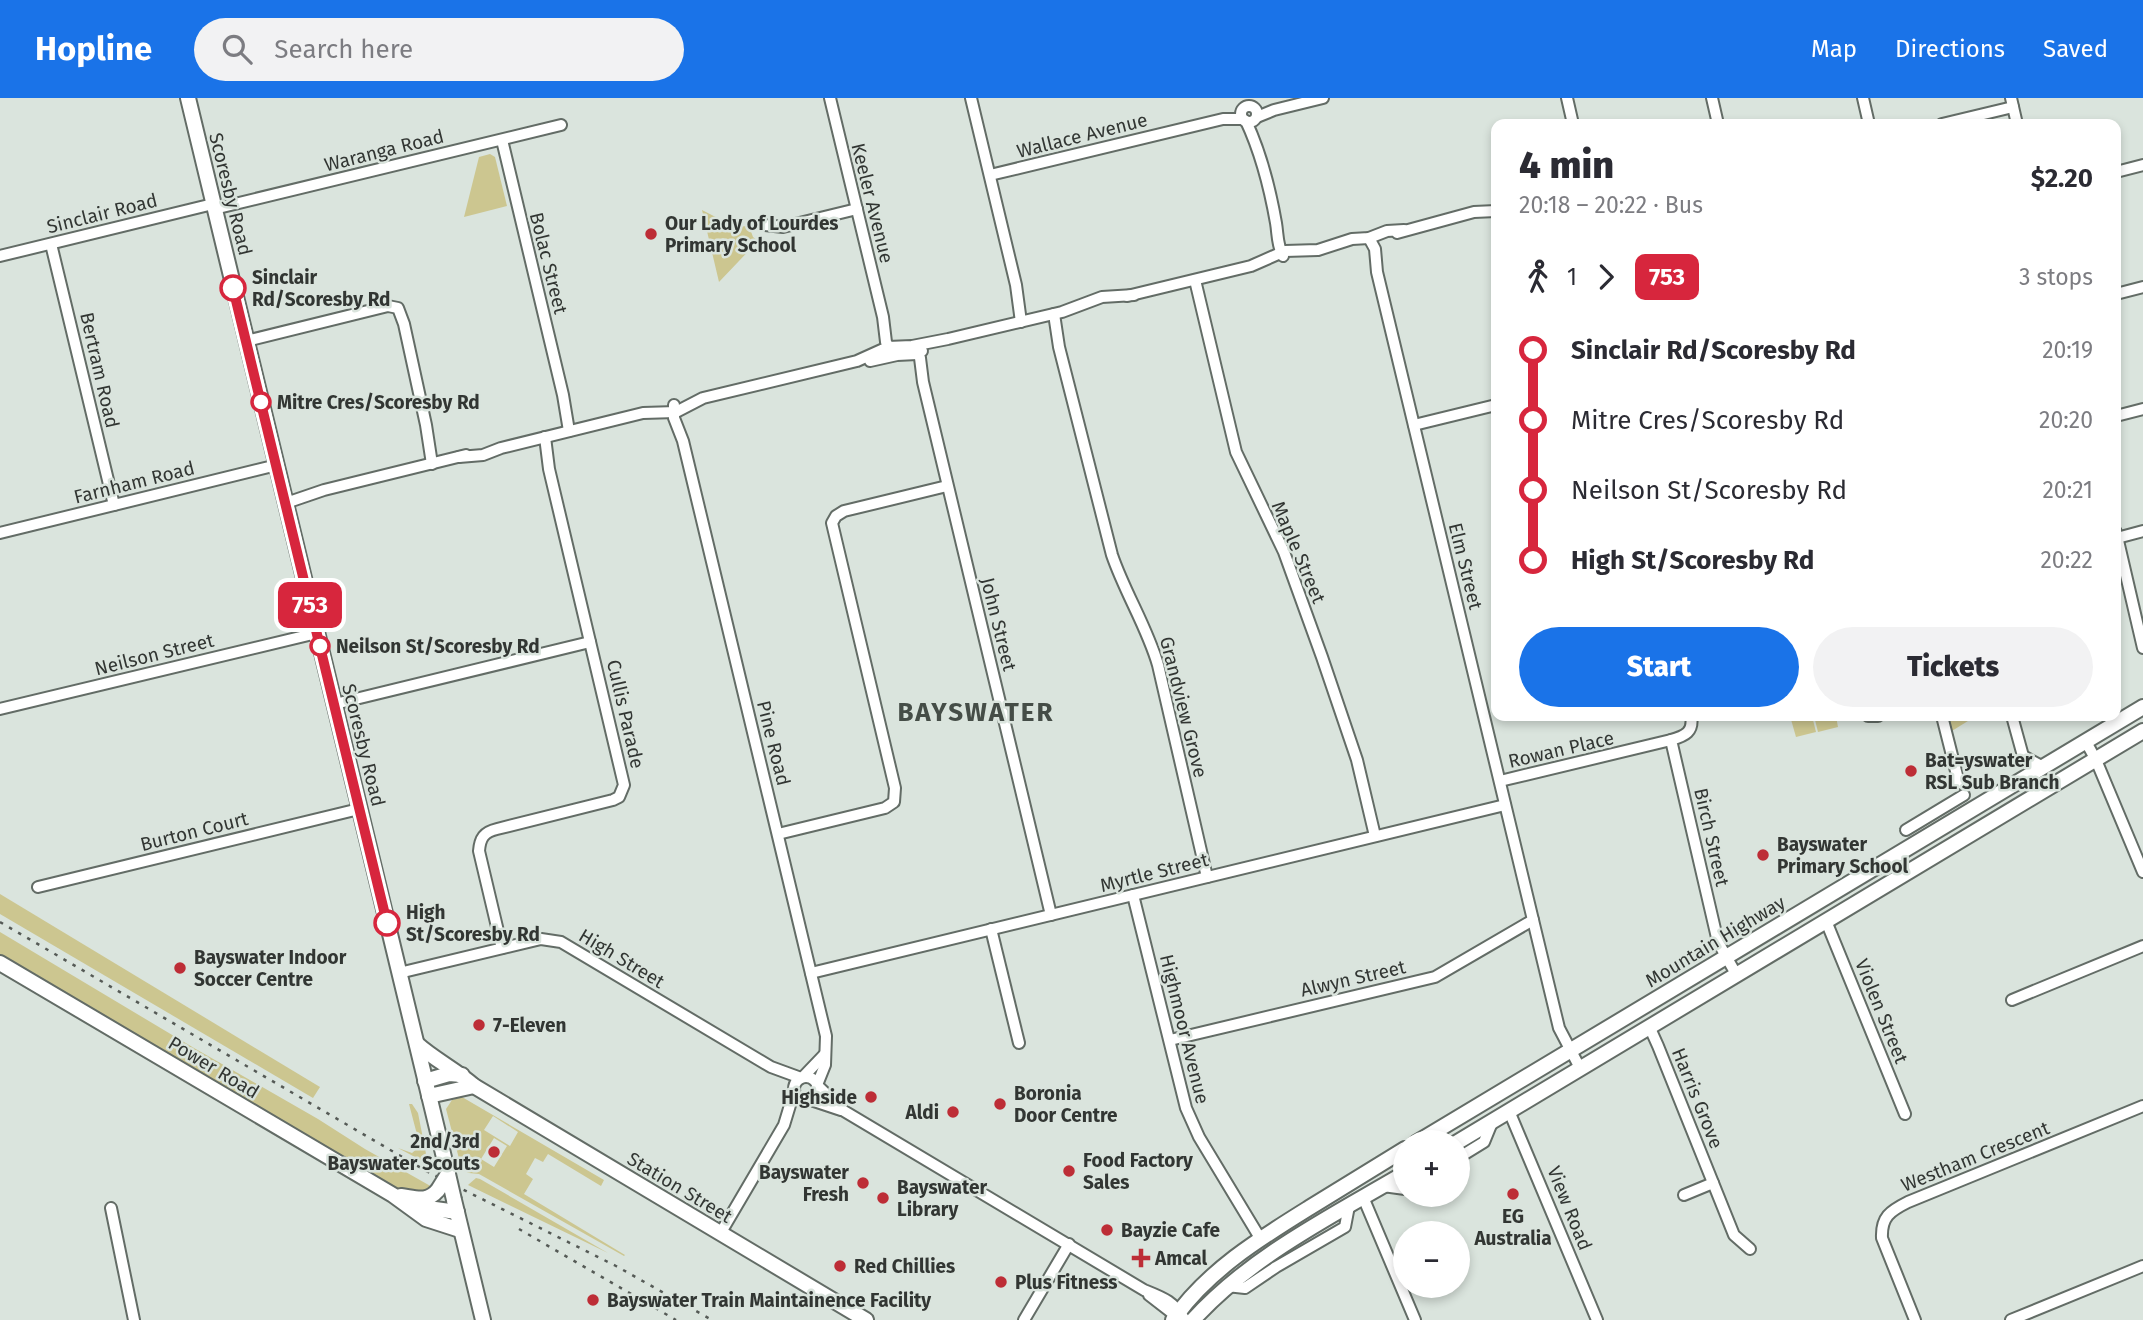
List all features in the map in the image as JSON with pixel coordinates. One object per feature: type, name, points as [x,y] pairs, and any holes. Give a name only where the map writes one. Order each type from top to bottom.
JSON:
[{"type":"main road","name":"Scoresby Road","points":[[188,98],[483,1320]]},
{"type":"main road","name":"Mountain Highway","points":[[2121,721],[2143,707]]},
{"type":"main road","name":"Mountain Highway","points":[[1438,1130],[2120,721]]},
{"type":"main road","name":"Mountain Highway","points":[[1470,1134],[2143,731]]},
{"type":"main road","name":"Power Road","points":[[0,963],[408,1204],[426,1219],[460,1230]]},
{"type":"main road","name":"Station Street","points":[[417,1044],[474,1086],[866,1320]]},
{"type":"main road","points":[[425,1081],[449,1074],[462,1076]]},
{"type":"main road","points":[[429,1096],[474,1086]]},
{"type":"main road","points":[[1179,1317],[1219,1270],[1260,1238],[1393,1156]]},
{"type":"main road","points":[[393,1195],[424,1200],[431,1198],[448,1174]]},
{"type":"main road","points":[[1193,1320],[1227,1286],[1270,1255],[1393,1180]]},
{"type":"main road","name":"Power Road","points":[[408,1204],[425,1209],[456,1206]]},
{"type":"street","name":"Keeler Avenue","points":[[830,98],[891,350]]},
{"type":"street","points":[[971,98],[1024,321]]},
{"type":"street","points":[[1284,254],[1249,111],[1274,110],[1323,98]]},
{"type":"street","points":[[1567,98],[1572,119]]},
{"type":"street","points":[[1712,98],[1717,119]]},
{"type":"street","points":[[1863,98],[1868,119]]},
{"type":"street","points":[[1958,119],[2012,102]]},
{"type":"street","name":"Wallace Avenue","points":[[990,175],[1249,111]]},
{"type":"street","name":"Waranga Road","points":[[214,207],[561,125]]},
{"type":"street","name":"Bolac Street","points":[[502,140],[572,430]]},
{"type":"street","points":[[2121,171],[2143,165]]},
{"type":"street","name":"Sinclair Road","points":[[0,256],[214,207]]},
{"type":"street","points":[[765,225],[783,227],[857,209]]},
{"type":"street","points":[[285,499],[459,457],[498,443],[538,439],[643,413],[656,406],[675,409],[690,399],[857,362],[891,350],[915,351],[948,339],[1269,265],[1284,254],[1302,257],[1352,239],[1370,242],[1387,231],[1404,230],[1474,212],[1491,211]]},
{"type":"street","name":"Elm Street","points":[[1370,242],[1559,1028],[1580,1068]]},
{"type":"street","name":"Bertram Road","points":[[51,244],[114,505]]},
{"type":"street","name":"Maple Street","points":[[1195,280],[1236,452],[1284,552],[1357,760],[1375,836]]},
{"type":"street","points":[[2121,293],[2143,287]]},
{"type":"street","points":[[246,341],[388,306],[398,308],[404,324],[435,463]]},
{"type":"street","name":"Grandview Grove","points":[[1055,314],[1059,347],[1112,555],[1121,580],[1151,641],[1158,665],[1207,877]]},
{"type":"street","name":"John Street","points":[[915,351],[1051,915]]},
{"type":"street","points":[[1414,425],[1491,406]]},
{"type":"street","name":"Pine Road","points":[[675,409],[826,1036],[825,1065],[818,1085]]},
{"type":"street","points":[[2121,415],[2143,409]]},
{"type":"street","name":"Cullis Parade","points":[[502,948],[479,851],[484,835],[497,829],[613,800],[618,797],[624,785],[550,469],[538,439]]},
{"type":"street","name":"Farnham Road","points":[[0,533],[277,465]]},
{"type":"street","points":[[778,834],[885,808],[894,802],[895,788],[832,523],[836,516],[844,511],[947,486]]},
{"type":"street","points":[[2121,534],[2143,531]]},
{"type":"street","points":[[2121,556],[2143,648]]},
{"type":"street","name":"Neilson Street","points":[[0,709],[317,632]]},
{"type":"street","points":[[335,704],[590,642]]},
{"type":"street","points":[[1671,740],[1689,732],[1692,721]]},
{"type":"street","points":[[1943,721],[1961,788],[1982,827]]},
{"type":"street","points":[[2013,721],[2025,758],[2043,767]]},
{"type":"street","name":"Rowan Place","points":[[1500,781],[1671,740]]},
{"type":"street","name":"Birch Street","points":[[1671,740],[1718,942],[1736,974]]},
{"type":"street","points":[[2086,742],[2143,872]]},
{"type":"street","points":[[1906,830],[1961,788]]},
{"type":"street","name":"Myrtle Street","points":[[811,973],[1505,805]]},
{"type":"street","name":"Burton Court","points":[[38,887],[359,809]]},
{"type":"street","name":"Highmoor Avenue","points":[[1133,895],[1186,1108],[1260,1238]]},
{"type":"street","name":"Alwyn Street","points":[[1170,1040],[1435,977],[1533,920]]},
{"type":"street","name":"Violen Street","points":[[1826,921],[1905,1114]]},
{"type":"street","points":[[991,929],[1019,1043]]},
{"type":"street","name":"High Street","points":[[399,973],[541,939],[561,942],[771,1068],[802,1078]]},
{"type":"street","points":[[2012,1000],[2143,946]]},
{"type":"street","name":"Harris Grove","points":[[1649,1026],[1734,1236],[1750,1250]]},
{"type":"street","points":[[720,1234],[784,1125],[797,1081],[825,1054]]},
{"type":"street","name":"High Street","points":[[771,1068],[794,1091]]},
{"type":"street","points":[[802,1078],[812,1078],[844,1111],[1144,1290],[1179,1317]]},
{"type":"street","points":[[784,1125],[816,1097],[818,1085]]},
{"type":"street","points":[[794,1091],[799,1099],[844,1111]]},
{"type":"street","name":"Westham Crescent","points":[[1915,1320],[1882,1238],[1881,1226],[1889,1213],[1908,1202],[2143,1106]]},
{"type":"street","name":"View Road","points":[[1509,1111],[1597,1320]]},
{"type":"street","points":[[1470,1151],[1484,1142],[1493,1120]]},
{"type":"street","points":[[1684,1195],[1713,1183]]},
{"type":"street","points":[[1383,1186],[1393,1187]]},
{"type":"street","points":[[1363,1197],[1415,1320]]},
{"type":"street","points":[[111,1208],[134,1320]]},
{"type":"street","points":[[1024,1320],[1069,1244]]},
{"type":"street","points":[[2011,1320],[2143,1266]]},
{"type":"shaded area","points":[[490,154],[495,157],[507,206],[464,217],[479,157]]},
{"type":"shaded area","points":[[702,210],[735,227],[749,226],[753,237],[758,241],[719,282]]},
{"type":"shaded area","points":[[1791,721],[1813,721],[1816,732],[1796,737]]},
{"type":"shaded area","points":[[1815,721],[1837,721],[1838,727],[1818,732]]},
{"type":"shaded area","points":[[1943,721],[1968,721],[1947,734]]},
{"type":"shaded area","points":[[0,894],[320,1087],[313,1098],[0,914]]},
{"type":"shaded area","points":[[0,932],[434,1188],[431,1193],[402,1191],[0,955]]},
{"type":"shaded area","points":[[462,1097],[604,1180],[601,1186],[548,1154],[543,1162],[535,1158],[526,1174],[533,1179],[524,1194],[625,1255],[479,1174],[462,1170],[446,1109],[452,1100]],"holes":[[[493,1116],[518,1132],[510,1146],[484,1130]],[[494,1138],[507,1146],[494,1167],[481,1159]]]},
{"type":"shaded area","points":[[409,1104],[412,1104],[418,1113],[428,1164],[398,1148],[412,1153],[420,1146]]},
{"type":"shaded area","points":[[476,1178],[480,1179],[608,1253],[468,1185]]},
{"type":"railway","points":[[0,922],[428,1172],[616,1266],[712,1320]]},
{"type":"railway","points":[[519,1229],[676,1320]]},
{"type":"bus line","name":"753","points":[[233,288],[387,923]]},
{"type":"place","name":"Our Lady of Lourdes Primary School","points":[[651,234]]},
{"type":"place","name":"Sinclair Rd/Scoresby Rd","points":[[233,288]]},
{"type":"place","name":"Mitre Cres/Scoresby Rd","points":[[261,402]]},
{"type":"place","name":"Neilson St/Scoresby Rd","points":[[320,646]]},
{"type":"place","name":"Bat=yswater RSL Sub Branch","points":[[1911,771]]},
{"type":"place","name":"Bayswater Primary School","points":[[1763,855]]},
{"type":"place","name":"High St/Scoresby Rd","points":[[387,923]]},
{"type":"place","name":"Bayswater Indoor Soccer Centre","points":[[180,968]]},
{"type":"place","name":"7-Eleven","points":[[479,1025]]},
{"type":"place","name":"Highside","points":[[871,1097]]},
{"type":"place","name":"Boronia Door Centre","points":[[1000,1104]]},
{"type":"place","name":"Aldi","points":[[953,1112]]},
{"type":"place","name":"2nd/3rd Bayswater Scouts","points":[[494,1152]]},
{"type":"place","name":"Food Factory Sales","points":[[1069,1171]]},
{"type":"place","name":"Bayswater Fresh","points":[[863,1183]]},
{"type":"place","name":"EG Australia","points":[[1513,1194]]},
{"type":"place","name":"Bayswater Library","points":[[883,1198]]},
{"type":"place","name":"Bayzie Cafe","points":[[1107,1230]]},
{"type":"place","name":"Amcal","points":[[1141,1258]]},
{"type":"place","name":"Red Chillies","points":[[840,1266]]},
{"type":"place","name":"Plus Fitness","points":[[1001,1282]]},
{"type":"place","name":"Bayswater Train Maintainence Facility","points":[[593,1300]]},
{"type":"district","name":"BAYSWATER","points":[[976,712]]}]
